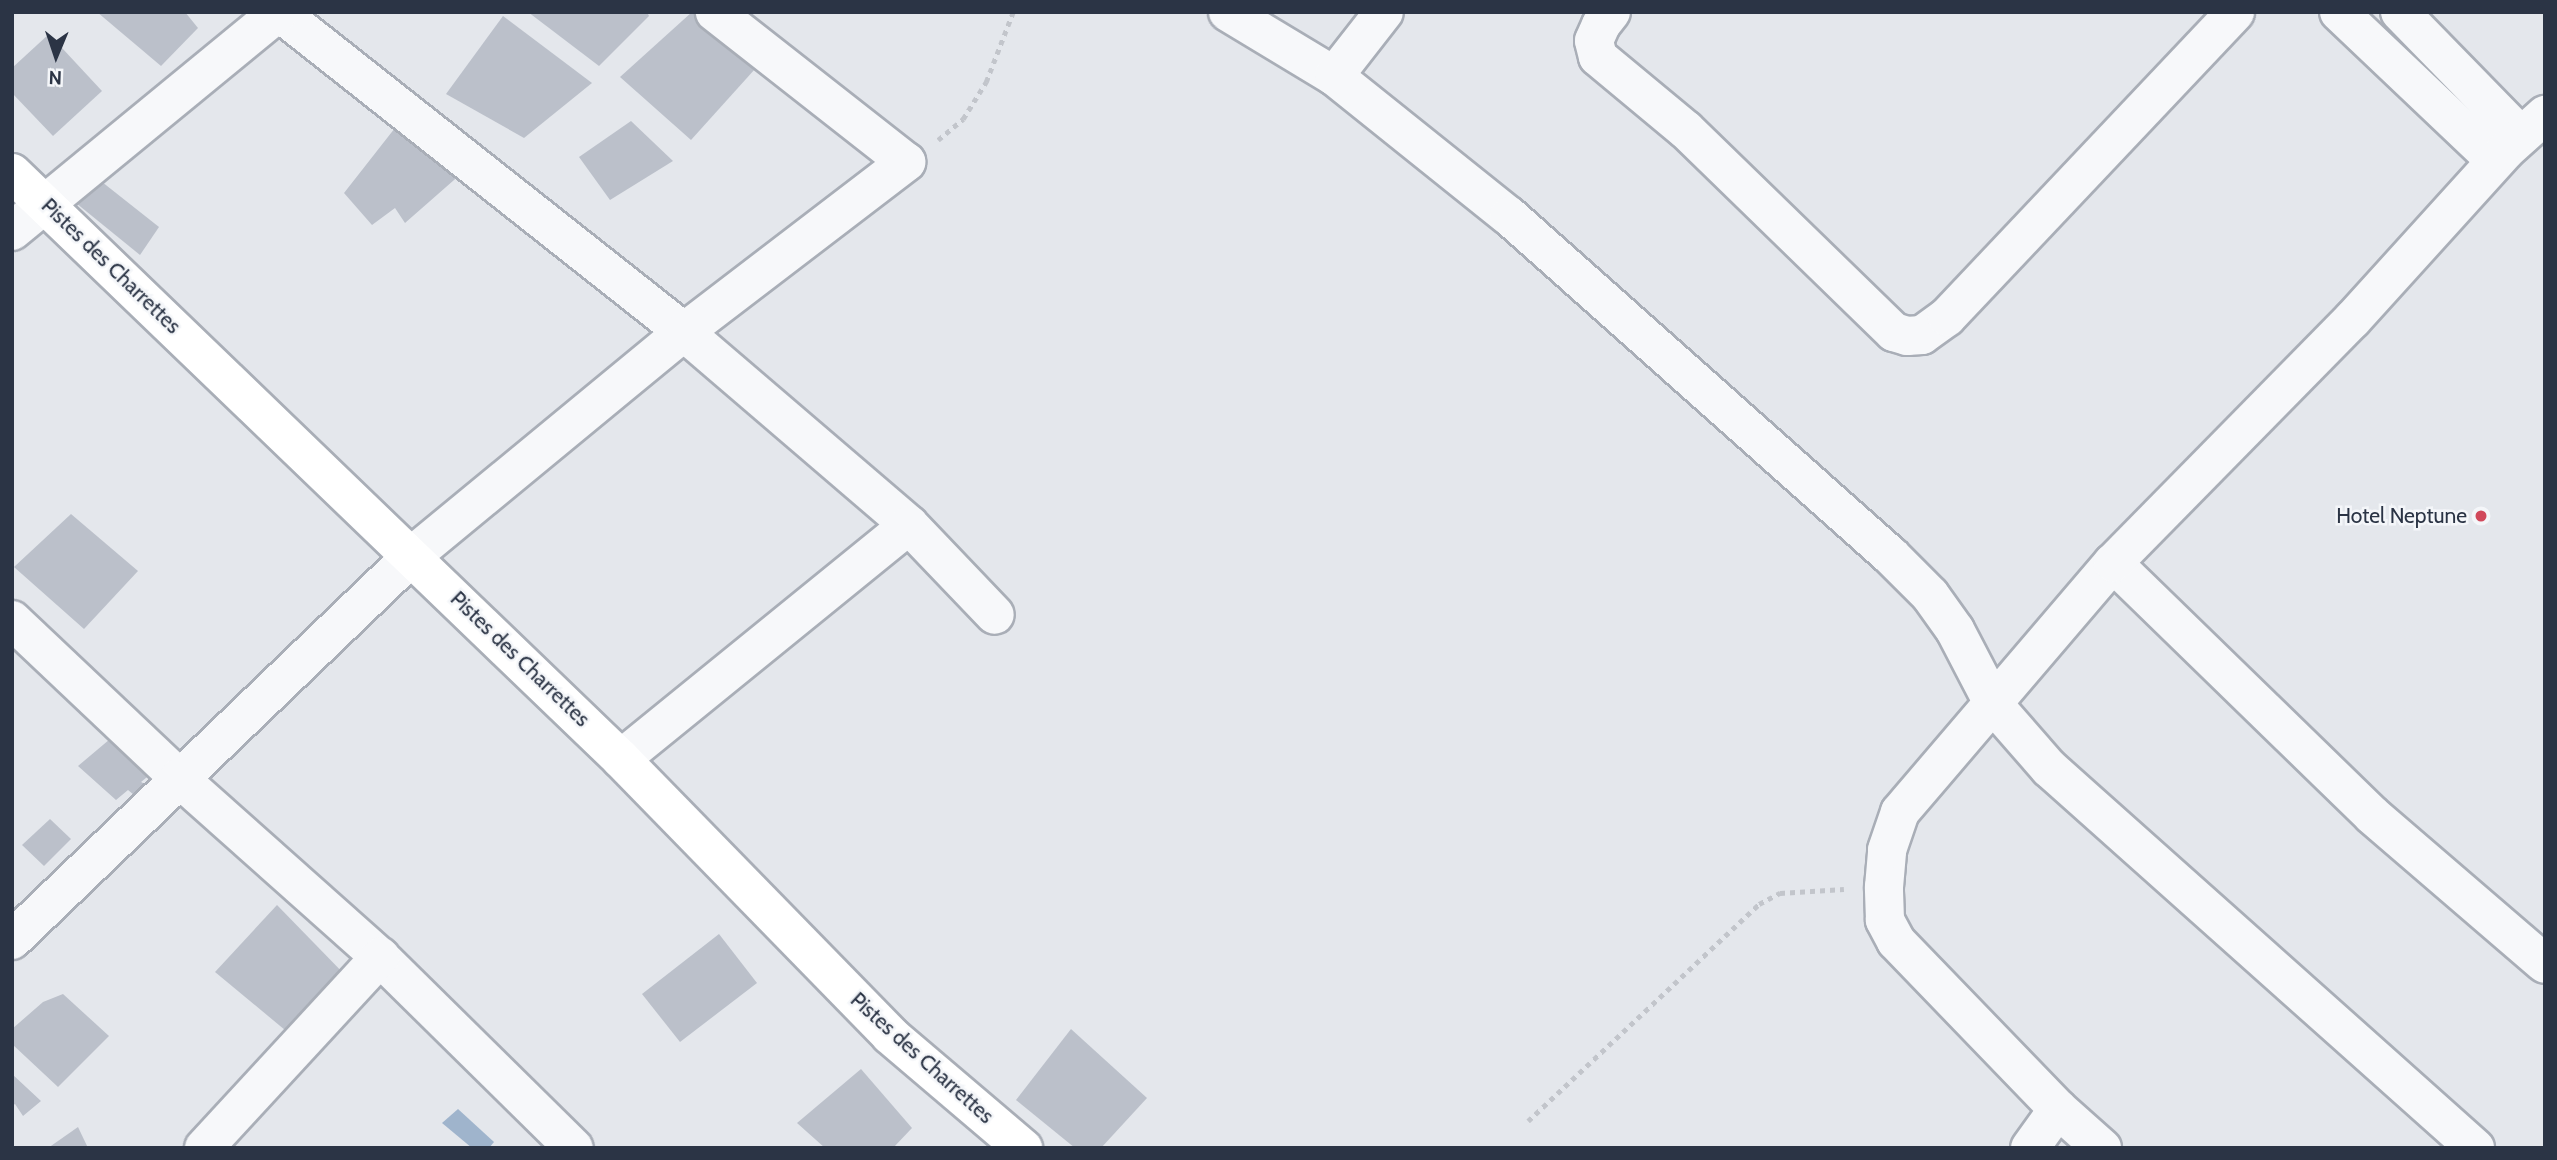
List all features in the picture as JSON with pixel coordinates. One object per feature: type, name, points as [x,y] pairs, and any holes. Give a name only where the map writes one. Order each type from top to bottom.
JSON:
[{"type":"main road","name":"Pistes des Charrettes","points":[[12,173],[414,555],[621,759],[890,1035],[1023,1148]]},
{"type":"street","points":[[12,231],[279,12],[684,332],[909,524],[995,615]]},
{"type":"street","points":[[12,940],[178,778],[414,555],[684,332],[906,162],[715,12]]},
{"type":"street","points":[[1228,12],[1334,76],[1509,216],[1891,556],[1930,595],[1955,630],[1994,705],[2049,768],[2475,1148]]},
{"type":"street","points":[[1334,76],[1384,12]]},
{"type":"street","points":[[1611,12],[1594,41],[1598,57],[1686,130],[1894,332],[1907,336],[1922,335],[1947,317],[2235,12]]},
{"type":"street","points":[[2339,12],[2521,137]]},
{"type":"street","points":[[2400,12],[2521,137]]},
{"type":"street","points":[[2102,1148],[2058,1109],[1896,941],[1885,920],[1884,887],[1887,850],[1900,812],[2113,563],[2352,320],[2521,137]]},
{"type":"street","points":[[621,759],[909,524]]},
{"type":"street","points":[[2113,563],[2372,815],[2545,964]]},
{"type":"street","points":[[12,620],[178,778],[380,957],[574,1148]]},
{"type":"street","points":[[204,1148],[380,957]]},
{"type":"street","points":[[2030,1148],[2058,1109]]},
{"type":"path","points":[[906,162],[963,119],[986,82],[1013,12]]},
{"type":"path","points":[[1528,1121],[1759,904],[1780,893],[1884,887]]},
{"type":"water","points":[[458,1109],[494,1142],[489,1148],[472,1148],[442,1123]]},
{"type":"building","points":[[97,12],[185,12],[198,28],[161,66]]},
{"type":"building","points":[[528,12],[647,12],[649,16],[599,66]]},
{"type":"building","points":[[692,12],[699,12],[755,69],[691,140],[620,77]]},
{"type":"building","points":[[503,16],[592,83],[524,138],[446,94]]},
{"type":"building","points":[[49,34],[102,91],[53,136],[12,93],[12,68]]},
{"type":"building","points":[[402,119],[462,173],[405,223],[395,208],[372,225],[344,193]]},
{"type":"building","points":[[631,121],[673,161],[610,200],[579,157]]},
{"type":"building","points":[[97,178],[159,227],[140,255],[76,203]]},
{"type":"building","points":[[71,514],[138,571],[84,629],[14,567]]},
{"type":"building","points":[[116,734],[152,773],[141,782],[147,785],[134,795],[128,790],[116,800],[78,766]]},
{"type":"building","points":[[50,819],[71,839],[44,866],[22,845]]},
{"type":"building","points":[[277,905],[350,980],[291,1035],[215,972]]},
{"type":"building","points":[[719,934],[757,983],[680,1042],[642,994]]},
{"type":"building","points":[[63,994],[109,1036],[58,1087],[12,1044],[12,1029],[43,1002]]},
{"type":"building","points":[[1071,1029],[1147,1098],[1101,1148],[1075,1148],[1016,1100]]},
{"type":"building","points":[[861,1069],[912,1128],[893,1148],[825,1148],[797,1123]]},
{"type":"building","points":[[12,1074],[41,1101],[23,1116],[15,1104],[12,1106]]},
{"type":"building","points":[[78,1127],[88,1148],[48,1148]]},
{"type":"place","name":"Hotel Neptune","points":[[2481,516]]}]
